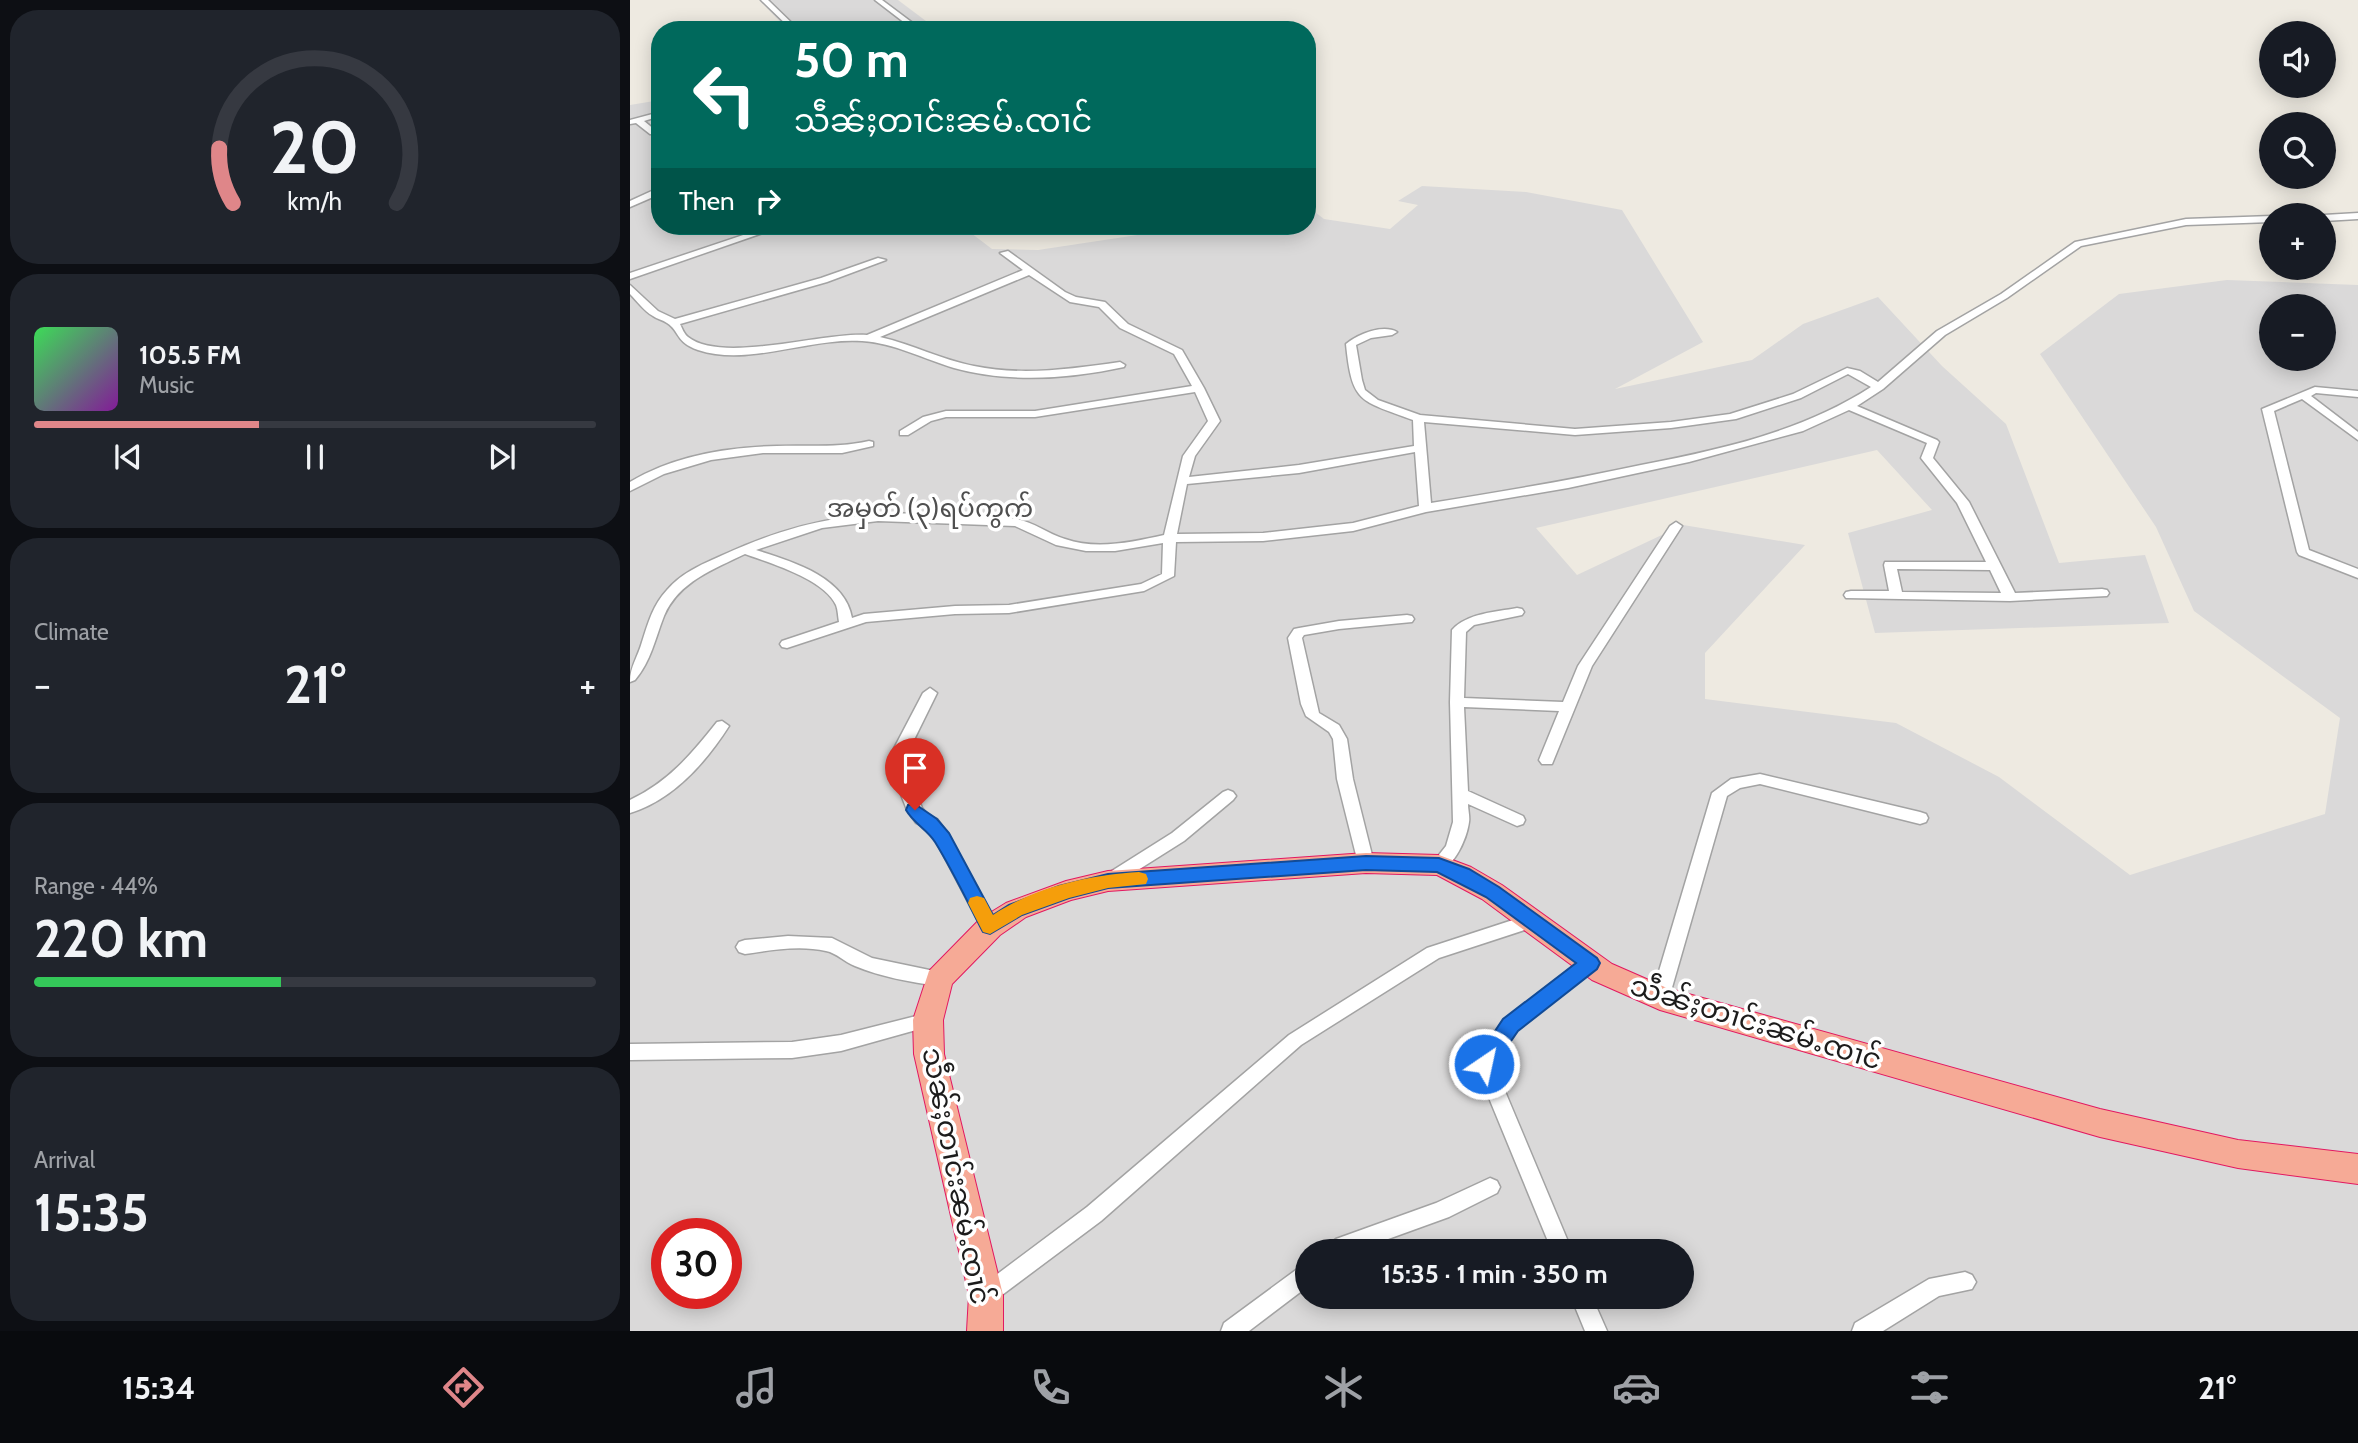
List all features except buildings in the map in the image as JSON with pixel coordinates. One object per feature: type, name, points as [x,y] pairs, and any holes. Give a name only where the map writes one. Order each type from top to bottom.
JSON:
[{"type":"highway","name":"သဵၼ်ႈတၢင်းၼမ်ႉၸၢင်","points":[[985,1331],[986,1295],[929,1054],[928,1020],[939,979],[990,927],[1016,910],[1066,891],[1108,881],[1366,863],[1439,865],[1462,874],[1492,892],[1590,963],[1660,999],[2100,1123],[2238,1154],[2358,1169]]},
{"type":"street","points":[[764,0],[786,21]]},
{"type":"street","points":[[877,0],[906,21]]},
{"type":"street","points":[[634,121],[651,116]]},
{"type":"street","points":[[634,121],[651,131]]},
{"type":"street","points":[[630,204],[651,195]]},
{"type":"street","points":[[2336,217],[2358,216]]},
{"type":"street","points":[[630,677],[643,661],[657,618],[670,594],[690,575],[796,530],[837,521],[877,518],[1016,522],[1032,526],[1060,542],[1083,546],[1117,546],[1170,538],[1263,537],[1353,527],[1425,508],[1567,484],[1689,459],[1799,429],[1849,407],[1879,387],[1941,333],[2004,296],[2078,244],[2186,222],[2259,219]]},
{"type":"street","points":[[630,276],[751,235]]},
{"type":"street","points":[[788,644],[864,618],[955,610],[1009,609],[1144,587],[1168,576],[1170,538],[1189,456],[1214,421],[1199,388],[1178,352],[1163,342],[1139,335],[1124,326],[1102,304],[1073,300],[1005,253]]},
{"type":"street","points":[[674,322],[824,280],[881,260]]},
{"type":"street","points":[[867,339],[1029,271]]},
{"type":"street","points":[[630,288],[654,313],[674,322],[682,338],[694,345],[729,351],[845,338],[890,343],[971,369],[1024,376],[1121,365]]},
{"type":"street","points":[[1392,332],[1368,335],[1351,344],[1354,382],[1366,399],[1418,418],[1589,431],[1732,417],[1797,396],[1847,371],[1856,373],[1879,387]]},
{"type":"street","points":[[904,433],[927,419],[946,414],[1035,414],[1199,388]]},
{"type":"street","points":[[2358,394],[2315,390],[2268,409],[2303,552],[2358,575]]},
{"type":"street","points":[[2303,394],[2358,437]]},
{"type":"street","points":[[1849,407],[1933,442],[1927,458],[1963,502],[2010,597]]},
{"type":"street","points":[[1418,418],[1425,508]]},
{"type":"street","points":[[630,487],[666,468],[687,462],[763,450],[833,452],[869,444]]},
{"type":"street","points":[[1182,481],[1299,469],[1420,448]]},
{"type":"street","points":[[1547,760],[1585,666],[1676,526]]},
{"type":"street","points":[[744,550],[779,562],[815,580],[841,602],[846,623]]},
{"type":"street","points":[[1896,596],[1890,565],[1995,566]]},
{"type":"street","points":[[1851,595],[2010,597],[2102,593]]},
{"type":"street","points":[[1439,865],[1453,848],[1461,822],[1457,702],[1458,630],[1470,622],[1517,612]]},
{"type":"street","points":[[1366,863],[1345,779],[1340,739],[1334,729],[1314,716],[1308,704],[1294,638],[1299,632],[1339,625],[1406,620]]},
{"type":"street","points":[[930,692],[898,756],[899,769],[915,810],[922,819],[931,823],[942,838],[990,927]]},
{"type":"street","points":[[1457,702],[1568,707]]},
{"type":"street","points":[[630,807],[653,797],[679,779],[722,726]]},
{"type":"street","points":[[1660,999],[1720,793],[1736,783],[1760,779],[1920,818]]},
{"type":"street","points":[[1460,794],[1517,820]]},
{"type":"street","points":[[1108,881],[1178,837],[1228,796]]},
{"type":"street","points":[[986,1295],[1094,1214],[1295,1040],[1433,953],[1531,921]]},
{"type":"street","points":[[745,947],[814,942],[836,946],[854,958],[890,972],[939,979]]},
{"type":"street","points":[[1557,1239],[1484,1064],[1510,1025],[1590,963]]},
{"type":"street","points":[[630,1052],[792,1050],[841,1043],[928,1020]]},
{"type":"street","points":[[1362,1239],[1442,1210],[1490,1187]]},
{"type":"street","points":[[1863,1331],[1936,1286],[1965,1282]]},
{"type":"street","points":[[1232,1331],[1295,1283]]},
{"type":"street","points":[[1586,1309],[1596,1331]]},
{"type":"shaded area","points":[[759,0],[898,0],[926,21],[779,21]]},
{"type":"shaded area","points":[[651,102],[651,235],[974,235],[992,249],[1038,250],[1137,235],[1316,235],[1316,213],[1324,219],[1390,229],[1418,205],[1398,201],[1422,186],[1526,192],[1622,210],[1703,342],[1615,389],[1752,360],[1803,324],[1878,297],[1942,366],[2006,424],[2059,563],[2145,555],[2169,623],[1875,633],[1848,533],[1932,510],[1877,450],[1536,528],[1577,575],[1683,525],[1805,545],[1705,653],[1705,699],[1896,723],[1999,777],[2130,875],[2325,814],[2340,718],[2194,611],[2156,527],[2040,354],[2119,294],[2227,280],[2358,285],[2358,1331],[630,1331],[630,105]]},
{"type":"slow traffic","points":[[977,903],[990,927],[1016,910],[1066,891],[1108,881],[1139,879]]},
{"type":"district","name":"အမှတ် (၃)ရပ်ကွက်","points":[[930,508]]},
{"type":"route","points":[[915,810],[922,819],[931,823],[942,838],[990,927],[1016,910],[1066,891],[1108,881],[1366,863],[1439,865],[1462,874],[1492,892],[1590,963],[1510,1025],[1484,1064]]}]
